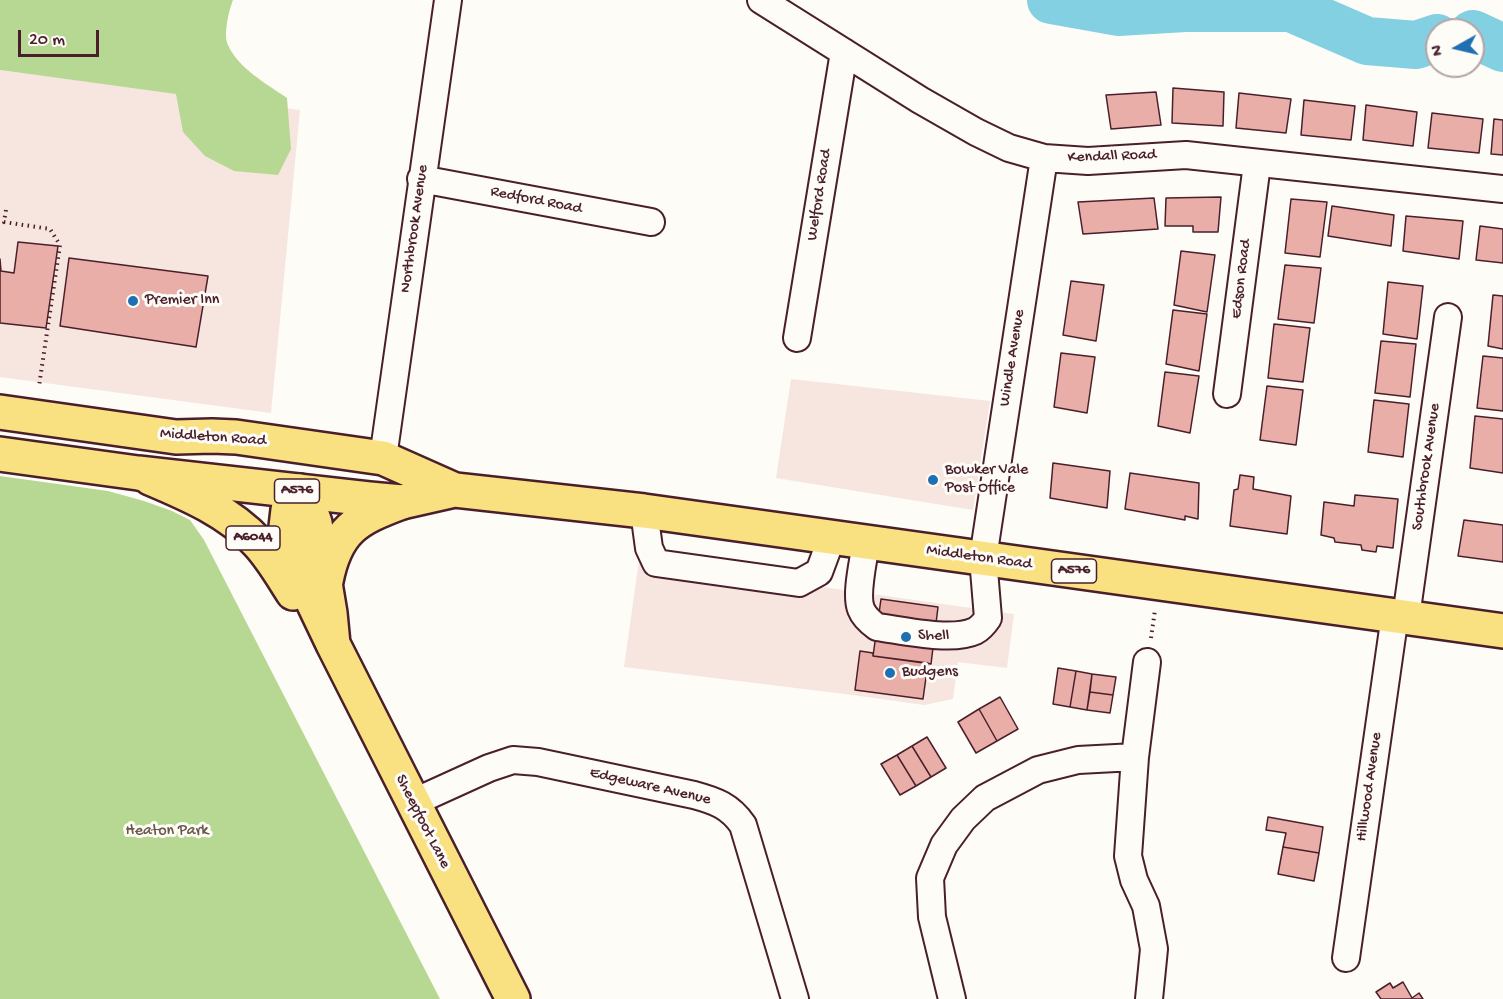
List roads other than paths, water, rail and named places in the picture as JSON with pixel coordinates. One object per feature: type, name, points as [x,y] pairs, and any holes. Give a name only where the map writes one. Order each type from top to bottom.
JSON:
[{"type":"main road","name":"Middleton Road","points":[[0,412],[176,438],[212,435],[236,437],[382,458],[455,490],[644,511],[1503,631]]},
{"type":"main road","name":"A576","points":[[176,438],[210,455],[262,464],[277,469],[288,477],[299,491],[307,480],[343,452]]},
{"type":"main road","name":"Middleton Road","points":[[0,454],[138,473],[402,502],[455,490]]},
{"type":"main road","name":"Sheepfoot Lane","points":[[138,473],[191,496],[235,523],[257,541],[307,615],[333,644]]},
{"type":"main road","name":"Sheepfoot Lane","points":[[333,644],[326,584],[315,523],[309,506],[299,491],[288,510],[286,527],[301,577],[333,644],[412,803],[513,999]]},
{"type":"main road","name":"A6044","points":[[326,584],[330,562],[336,547],[348,530],[370,515],[402,502]]},
{"type":"street","name":"Northbrook Avenue","points":[[382,458],[448,0]]},
{"type":"street","name":"Kendall Road","points":[[761,0],[920,100],[976,132],[1009,147],[1044,158],[1088,161],[1185,155],[1503,189]]},
{"type":"street","name":"Welford Road","points":[[797,338],[844,52]]},
{"type":"street","name":"Windle Avenue","points":[[866,542],[859,599],[861,610],[869,622],[877,627],[935,635],[957,634],[973,632],[988,618],[983,558],[1044,158]]},
{"type":"street","name":"Edson Road","points":[[1227,394],[1257,164]]},
{"type":"street","name":"Redford Road","points":[[421,179],[651,222]]},
{"type":"street","name":"Southbrook Avenue","points":[[1400,616],[1448,317]]},
{"type":"street","points":[[644,511],[649,548],[656,563],[722,573],[799,583],[819,572],[832,537]]},
{"type":"street","name":"Hillwood Avenue","points":[[1346,958],[1400,616]]},
{"type":"street","points":[[1147,662],[1135,757],[1128,856],[1134,880],[1146,906],[1154,949],[1149,999]]},
{"type":"street","points":[[952,999],[932,917],[930,878],[945,845],[963,819],[985,798],[1038,770],[1078,760],[1135,757]]},
{"type":"street","name":"Edgeware Avenue","points":[[412,803],[489,768],[513,760],[538,762],[714,801],[734,813],[743,825],[795,999]]},
{"type":"waterway","points":[[1051,0],[1118,12],[1185,8],[1291,8],[1367,41],[1416,45],[1425,42]]},
{"type":"waterway","points":[[1485,40],[1503,48]]},
{"type":"place","name":"Premier Inn","points":[[133,301]]},
{"type":"place","name":"Bowker Vale Post Office","points":[[933,480]]},
{"type":"place","name":"Shell","points":[[906,637]]},
{"type":"place","name":"Budgens","points":[[890,673]]},
{"type":"park label","name":"Heaton Park","points":[[167,832]]}]
